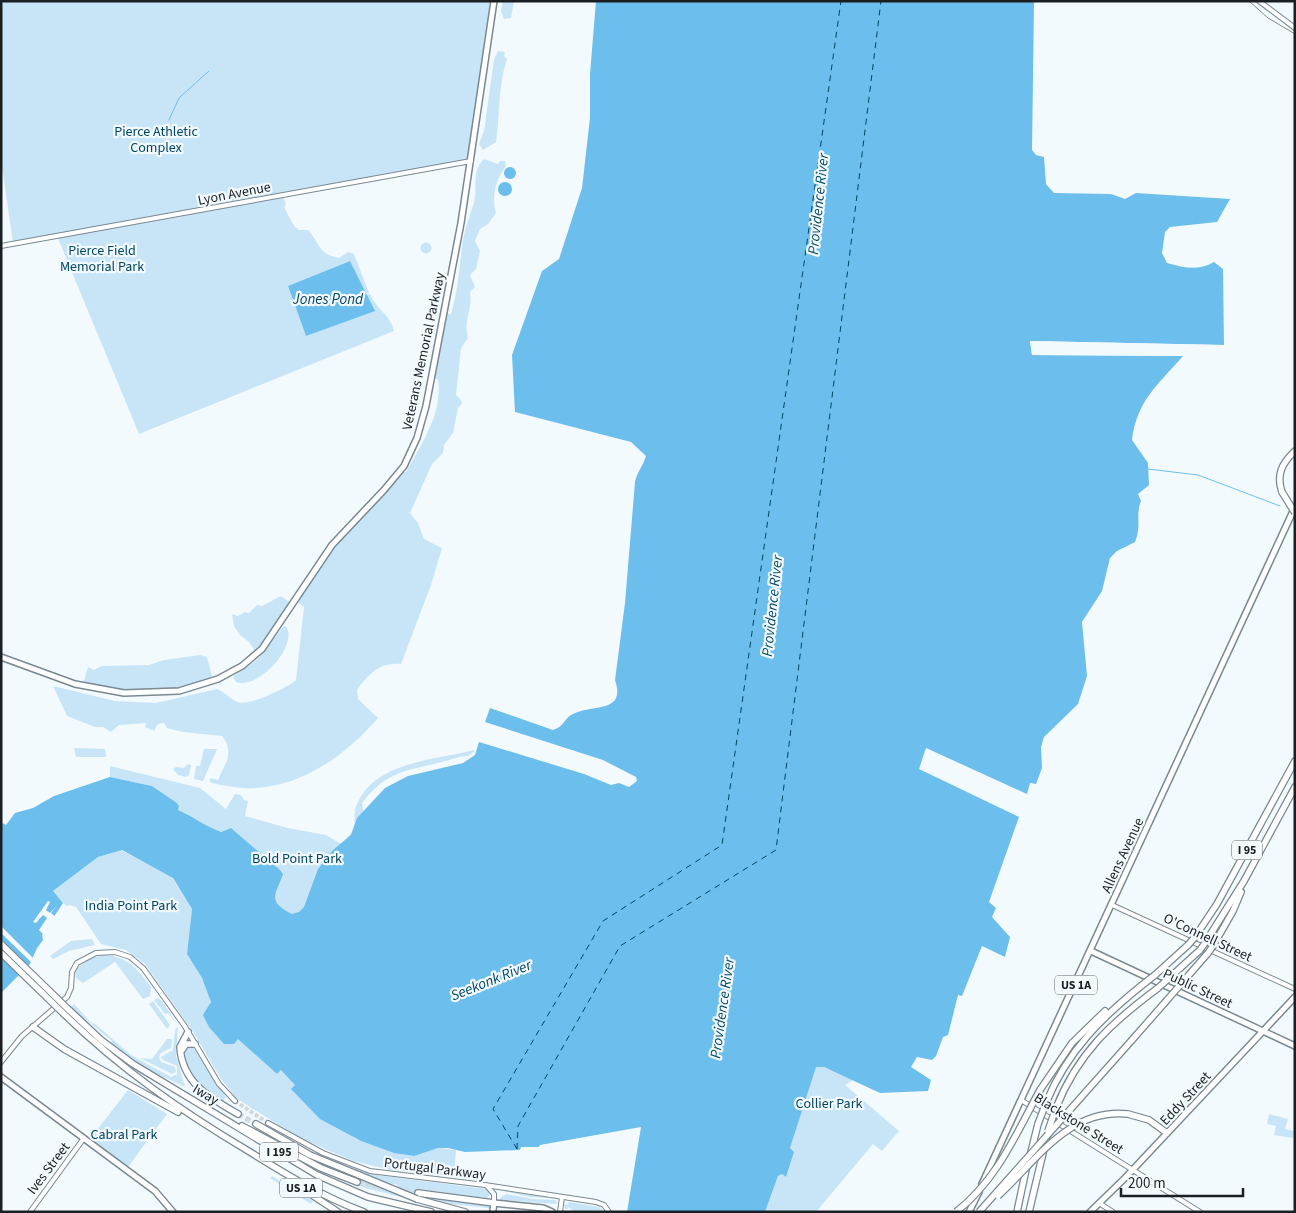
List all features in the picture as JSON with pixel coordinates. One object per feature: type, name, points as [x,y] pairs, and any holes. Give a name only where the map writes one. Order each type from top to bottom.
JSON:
[{"type":"highway","points":[[1295,451],[1285,461],[1280,471],[1279,480],[1282,492],[1295,513]]},
{"type":"highway","name":"I 95","points":[[1016,1212],[1038,1124],[1061,1072],[1077,1047],[1102,1019],[1155,975],[1195,937],[1221,897],[1295,761]]},
{"type":"highway","name":"I 95","points":[[1029,1212],[1048,1131],[1056,1108],[1073,1072],[1094,1043],[1120,1017],[1158,988],[1200,950],[1244,881],[1295,787]]},
{"type":"highway","points":[[979,1212],[1208,953],[1233,911],[1244,881]]},
{"type":"highway","name":"Iway","points":[[1,944],[132,1075],[203,1124],[266,1162],[319,1193],[364,1212]]},
{"type":"highway","name":"Iway","points":[[1,953],[67,1012],[118,1054],[182,1094],[329,1181],[381,1201],[431,1212]]},
{"type":"highway","points":[[956,1212],[977,1193],[996,1170],[1040,1090],[1057,1062],[1076,1037],[1098,1016],[1122,1001]]},
{"type":"highway","points":[[33,1027],[64,1049],[203,1124]]},
{"type":"highway","points":[[188,1032],[180,1044],[180,1054],[185,1071],[196,1086],[208,1096],[238,1114]]},
{"type":"highway","points":[[180,1054],[184,1045],[195,1044]]},
{"type":"highway","name":"US 1A","points":[[182,1094],[321,1168],[357,1182]]},
{"type":"highway","points":[[979,1212],[1068,1128],[1098,1115],[1128,1114],[1149,1120],[1167,1134]]},
{"type":"highway","points":[[256,1124],[310,1155],[465,1212]]},
{"type":"highway","name":"US 1A","points":[[266,1162],[338,1212]]},
{"type":"highway","points":[[418,1196],[494,1206]]},
{"type":"main road","name":"Veterans Memorial Parkway","points":[[1,657],[75,684],[124,694],[179,691],[210,682],[234,671],[262,649],[320,560],[341,534],[391,482],[407,459],[417,438],[426,406],[471,161],[494,1]]},
{"type":"main road","name":"Allens Avenue","points":[[969,1212],[1295,508]]},
{"type":"main road","name":"Public Street","points":[[1091,951],[1295,1046]]},
{"type":"main road","name":"Eddy Street","points":[[1090,1212],[1133,1170],[1295,997]]},
{"type":"main road","points":[[1,1077],[155,1191],[173,1212]]},
{"type":"main road","points":[[494,1206],[543,1208],[552,1212]]},
{"type":"street","points":[[1259,1],[1295,28]]},
{"type":"street","name":"Lyon Avenue","points":[[1,246],[471,161]]},
{"type":"street","name":"O'Connell Street","points":[[1112,904],[1295,989]]},
{"type":"street","points":[[1,1062],[21,1037],[64,1001],[71,990],[73,970],[80,960],[98,952],[121,953],[141,966],[188,1032],[220,1084],[235,1101]]},
{"type":"street","name":"Blackstone Street","points":[[1022,1100],[1200,1212]]},
{"type":"street","name":"Portugal Parkway","points":[[268,1123],[323,1153],[370,1170],[600,1203],[608,1210]]},
{"type":"street","name":"Ives Street","points":[[30,1212],[84,1138]]},
{"type":"street","points":[[485,1185],[492,1191],[494,1206]]},
{"type":"street","points":[[560,1212],[562,1197]]},
{"type":"street","points":[[1099,1203],[1113,1212]]},
{"type":"green space","name":"Pierce Athletic Complex","points":[[1,1],[493,1],[471,160],[282,195],[286,204],[284,207],[294,226],[299,230],[308,230],[322,250],[339,258],[348,252],[354,254],[369,293],[366,294],[350,261],[288,286],[306,336],[374,310],[366,295],[370,294],[390,320],[394,331],[139,434],[57,236],[13,243],[1,160]]},
{"type":"green space","points":[[503,1],[514,1],[511,18],[504,19],[501,11]]},
{"type":"green space","points":[[498,51],[505,52],[504,56],[507,59],[501,90],[496,142],[483,150],[479,144],[484,131],[494,60]]},
{"type":"green space","points":[[484,159],[498,164],[500,161],[505,161],[506,166],[495,188],[494,201],[496,213],[488,224],[480,229],[475,241],[480,251],[476,269],[470,275],[475,287],[470,292],[471,298],[467,325],[468,338],[461,348],[456,395],[462,404],[458,408],[453,433],[444,445],[443,453],[432,464],[410,513],[418,523],[424,539],[442,548],[431,585],[401,664],[387,665],[375,670],[357,690],[358,699],[378,718],[348,748],[313,771],[294,780],[274,786],[253,788],[232,787],[210,782],[210,778],[218,780],[228,758],[228,748],[222,736],[183,732],[167,728],[164,723],[158,724],[154,731],[145,727],[146,723],[119,725],[111,732],[103,727],[95,727],[67,716],[53,686],[115,701],[156,703],[217,689],[237,702],[242,703],[267,696],[285,688],[296,680],[304,607],[295,600],[313,570],[398,473],[406,472],[424,440],[434,416],[439,392],[438,380],[432,376],[443,313],[451,314],[457,289],[464,236],[474,203],[476,174]]},
{"type":"green space","points":[[426,242],[432,248],[426,254],[420,248]]},
{"type":"green space","points":[[281,596],[292,604],[256,653],[249,642],[240,635],[234,626],[232,614],[238,616],[245,612],[249,613],[257,605],[262,606]]},
{"type":"green space","points":[[286,626],[288,634],[287,644],[282,655],[274,664],[255,679],[245,683],[236,682],[233,677],[259,658],[283,627]]},
{"type":"green space","points":[[200,655],[207,657],[213,680],[182,690],[148,692],[83,684],[88,667],[94,670],[102,666],[149,665],[164,660]]},
{"type":"green space","points":[[74,748],[105,749],[106,757],[76,757]]},
{"type":"green space","points":[[204,749],[217,749],[203,781],[194,779],[196,766],[200,766]]},
{"type":"green space","name":"Bold Point Park","points":[[474,750],[468,756],[407,770],[389,778],[371,792],[362,803],[364,813],[309,916],[276,913],[270,861],[231,828],[221,832],[177,810],[179,806],[177,803],[152,786],[110,777],[110,766],[200,788],[226,809],[235,794],[241,795],[244,800],[248,801],[245,816],[288,828],[326,835],[341,844],[352,832],[359,800],[368,787],[380,777],[410,764]]},
{"type":"green space","points":[[188,764],[191,765],[189,775],[186,777],[178,775],[173,769],[176,767],[184,768]]},
{"type":"green space","name":"India Point Park","points":[[121,850],[171,876],[192,909],[187,954],[202,978],[210,998],[212,1030],[218,1037],[238,1038],[277,1074],[281,1070],[354,1138],[394,1153],[413,1156],[438,1148],[456,1150],[454,1176],[390,1170],[353,1161],[300,1138],[237,1099],[221,1079],[192,1030],[144,963],[126,950],[101,944],[76,907],[66,906],[53,891],[98,857]]},
{"type":"green space","points":[[92,939],[95,945],[69,951],[53,959],[50,956],[71,941]]},
{"type":"green space","points":[[105,955],[120,958],[132,965],[151,987],[150,996],[143,999],[115,962],[83,983],[76,978],[75,970],[78,967],[93,958]]},
{"type":"green space","points":[[158,998],[175,1021],[168,1013],[165,1014],[154,1000]]},
{"type":"green space","points":[[153,1001],[170,1025],[167,1029],[149,1004]]},
{"type":"green space","points":[[74,1004],[92,1024],[94,1023],[131,1055],[171,1077],[177,1074],[177,1066],[163,1060],[161,1057],[173,1050],[175,1030],[178,1026],[176,1056],[185,1087],[155,1073],[117,1049],[111,1040],[71,1007]]},
{"type":"green space","points":[[167,1039],[172,1039],[171,1048],[161,1053],[159,1057],[161,1062],[175,1067],[176,1072],[172,1074],[140,1058],[152,1059]]},
{"type":"green space","points":[[187,1047],[193,1048],[196,1051],[226,1097],[222,1102],[208,1093],[191,1075],[185,1060],[184,1051]]},
{"type":"green space","name":"Collier Park","points":[[819,1065],[853,1080],[845,1085],[899,1131],[882,1151],[873,1144],[816,1212],[765,1212],[778,1176],[782,1174],[786,1177],[794,1152],[790,1148],[814,1069]]},
{"type":"green space","name":"Cabral Park","points":[[128,1090],[167,1114],[128,1167],[90,1139]]},
{"type":"green space","points":[[1269,1114],[1288,1119],[1285,1129],[1294,1131],[1293,1138],[1274,1135],[1276,1126],[1267,1124]]},
{"type":"green space","points":[[349,1167],[377,1175],[486,1189],[490,1195],[487,1198],[419,1189],[418,1195],[415,1195],[397,1188],[398,1185],[386,1183]]},
{"type":"green space","points":[[272,1176],[313,1201],[311,1204],[270,1178]]},
{"type":"green space","points":[[358,1177],[405,1197],[405,1198],[357,1186]]},
{"type":"green space","points":[[500,1190],[552,1198],[529,1197]]},
{"type":"green space","points":[[506,1194],[533,1199],[556,1200],[557,1204],[500,1200]]},
{"type":"green space","points":[[418,1196],[490,1205],[489,1208],[440,1203]]},
{"type":"green space","points":[[569,1202],[599,1207],[603,1210],[574,1211],[568,1207],[568,1209],[565,1209],[564,1204],[567,1205]]},
{"type":"water","points":[[596,1],[1034,1],[1032,150],[1036,155],[1044,157],[1046,184],[1054,193],[1111,194],[1125,199],[1136,193],[1230,199],[1217,222],[1170,227],[1165,232],[1162,253],[1167,263],[1174,265],[1197,268],[1214,262],[1223,269],[1224,345],[1030,341],[1032,355],[1183,356],[1150,394],[1144,403],[1135,426],[1132,440],[1148,463],[1149,485],[1138,494],[1141,501],[1137,536],[1135,542],[1117,551],[1110,558],[1102,591],[1082,622],[1087,676],[1078,704],[1044,737],[1041,747],[1042,768],[1036,784],[1030,783],[1027,794],[926,748],[919,769],[1019,817],[989,902],[996,908],[992,917],[1010,937],[1005,957],[982,946],[962,996],[958,995],[948,1035],[943,1037],[936,1056],[932,1060],[917,1057],[911,1067],[931,1080],[928,1091],[880,1093],[824,1067],[816,1067],[790,1148],[794,1152],[786,1177],[782,1174],[778,1176],[765,1212],[627,1212],[641,1127],[540,1145],[539,1147],[521,1147],[520,1150],[465,1152],[438,1148],[414,1156],[394,1153],[361,1141],[320,1119],[291,1089],[295,1085],[281,1070],[277,1074],[238,1039],[234,1044],[224,1044],[209,1027],[203,1015],[211,1002],[202,978],[187,954],[192,909],[173,878],[122,850],[98,857],[53,891],[63,903],[42,935],[43,940],[30,964],[1,993],[1,822],[6,825],[15,813],[33,808],[54,796],[110,777],[152,786],[177,803],[179,806],[178,810],[204,824],[221,832],[231,828],[283,874],[276,892],[276,901],[278,905],[292,914],[299,912],[304,907],[318,869],[333,850],[351,835],[357,818],[385,788],[408,776],[463,763],[475,755],[479,742],[584,774],[611,785],[619,783],[629,787],[637,781],[636,777],[603,760],[485,722],[490,708],[553,730],[560,727],[573,714],[606,706],[616,698],[615,680],[625,603],[635,482],[646,456],[631,442],[515,412],[512,355],[542,271],[559,259],[582,188],[590,118],[590,74]]},
{"type":"water","points":[[512,167],[515,168],[515,178],[508,179],[505,178],[504,171],[505,168]]},
{"type":"water","points":[[502,182],[508,182],[512,189],[508,196],[502,196],[498,192],[498,186]]},
{"type":"water","name":"Jones Pond","points":[[350,261],[375,311],[306,336],[288,286]]},
{"type":"pier","points":[[1030,341],[1224,345],[1224,347],[1033,343],[1034,353],[1183,354],[1186,356],[1032,355]]},
{"type":"pier","points":[[48,901],[50,902],[46,910],[50,913],[58,904],[51,913],[56,917],[43,934],[39,930],[47,918],[43,915],[36,923],[33,922]]},
{"type":"pier","points":[[1,926],[34,959],[33,964],[1,933]]},
{"type":"waterway","points":[[169,120],[179,98],[209,71]]},
{"type":"waterway","points":[[1148,469],[1198,475],[1280,506]]},
{"type":"ferry route","points":[[517,1149],[493,1109],[603,921],[722,845],[841,1]]},
{"type":"ferry route","points":[[517,1149],[518,1126],[620,946],[776,850],[881,1]]},
{"type":"tunnel","points":[[235,1101],[268,1123]]},
{"type":"tunnel","points":[[238,1114],[256,1124]]},
{"type":"tunnel","points":[[357,1182],[384,1187]]},
{"type":"tunnel","points":[[396,1189],[418,1193]]},
{"type":"railway","points":[[1249,1],[1268,18],[1295,34]]},
{"type":"water label","name":"Providence River","points":[[818,204]]},
{"type":"water label","name":"Providence River","points":[[772,606]]},
{"type":"water label","name":"Seekonk River","points":[[491,980]]},
{"type":"water label","name":"Providence River","points":[[722,1008]]},
{"type":"park label","name":"Pierce Field Memorial Park","points":[[102,258]]}]
